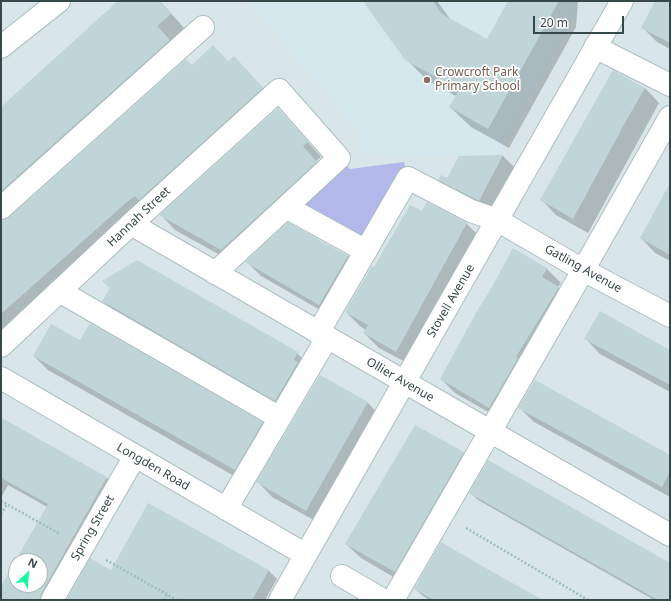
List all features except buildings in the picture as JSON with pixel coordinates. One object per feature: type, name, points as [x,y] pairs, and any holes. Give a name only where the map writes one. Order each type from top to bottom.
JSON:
[{"type":"street","points":[[1,47],[59,1]]},
{"type":"street","name":"Stovell Avenue","points":[[280,600],[622,1]]},
{"type":"street","points":[[1,208],[203,27]]},
{"type":"street","points":[[595,47],[670,85]]},
{"type":"street","name":"Hannah Street","points":[[1,346],[131,224],[279,90],[339,158],[286,207]]},
{"type":"street","points":[[393,600],[670,117]]},
{"type":"street","name":"Gatling Avenue","points":[[366,251],[408,178],[471,211],[497,220],[583,270],[670,316]]},
{"type":"street","points":[[215,273],[286,207],[366,251],[280,418],[226,509]]},
{"type":"street","name":"Ollier Avenue","points":[[131,224],[670,534]]},
{"type":"street","points":[[59,292],[280,418]]},
{"type":"street","name":"Longden Road","points":[[1,378],[306,555]]},
{"type":"street","name":"Spring Street","points":[[52,600],[135,456]]},
{"type":"street","points":[[342,576],[383,600]]},
{"type":"path","points":[[1,501],[177,600]]},
{"type":"path","points":[[1,514],[7,504]]},
{"type":"path","points":[[442,514],[588,600]]},
{"type":"path","points":[[164,600],[167,595]]},
{"type":"shaded area","points":[[1,1],[670,1],[670,600],[1,600]]},
{"type":"shaded area","name":"Crowcroft Park Primary School","points":[[249,1],[574,1],[572,22],[498,154],[489,156],[358,153],[364,138]]},
{"type":"shaded area","points":[[339,158],[350,169],[404,162],[408,178],[366,251],[287,207]]},
{"type":"place","name":"Crowcroft Park Primary School","points":[[427,80]]}]
